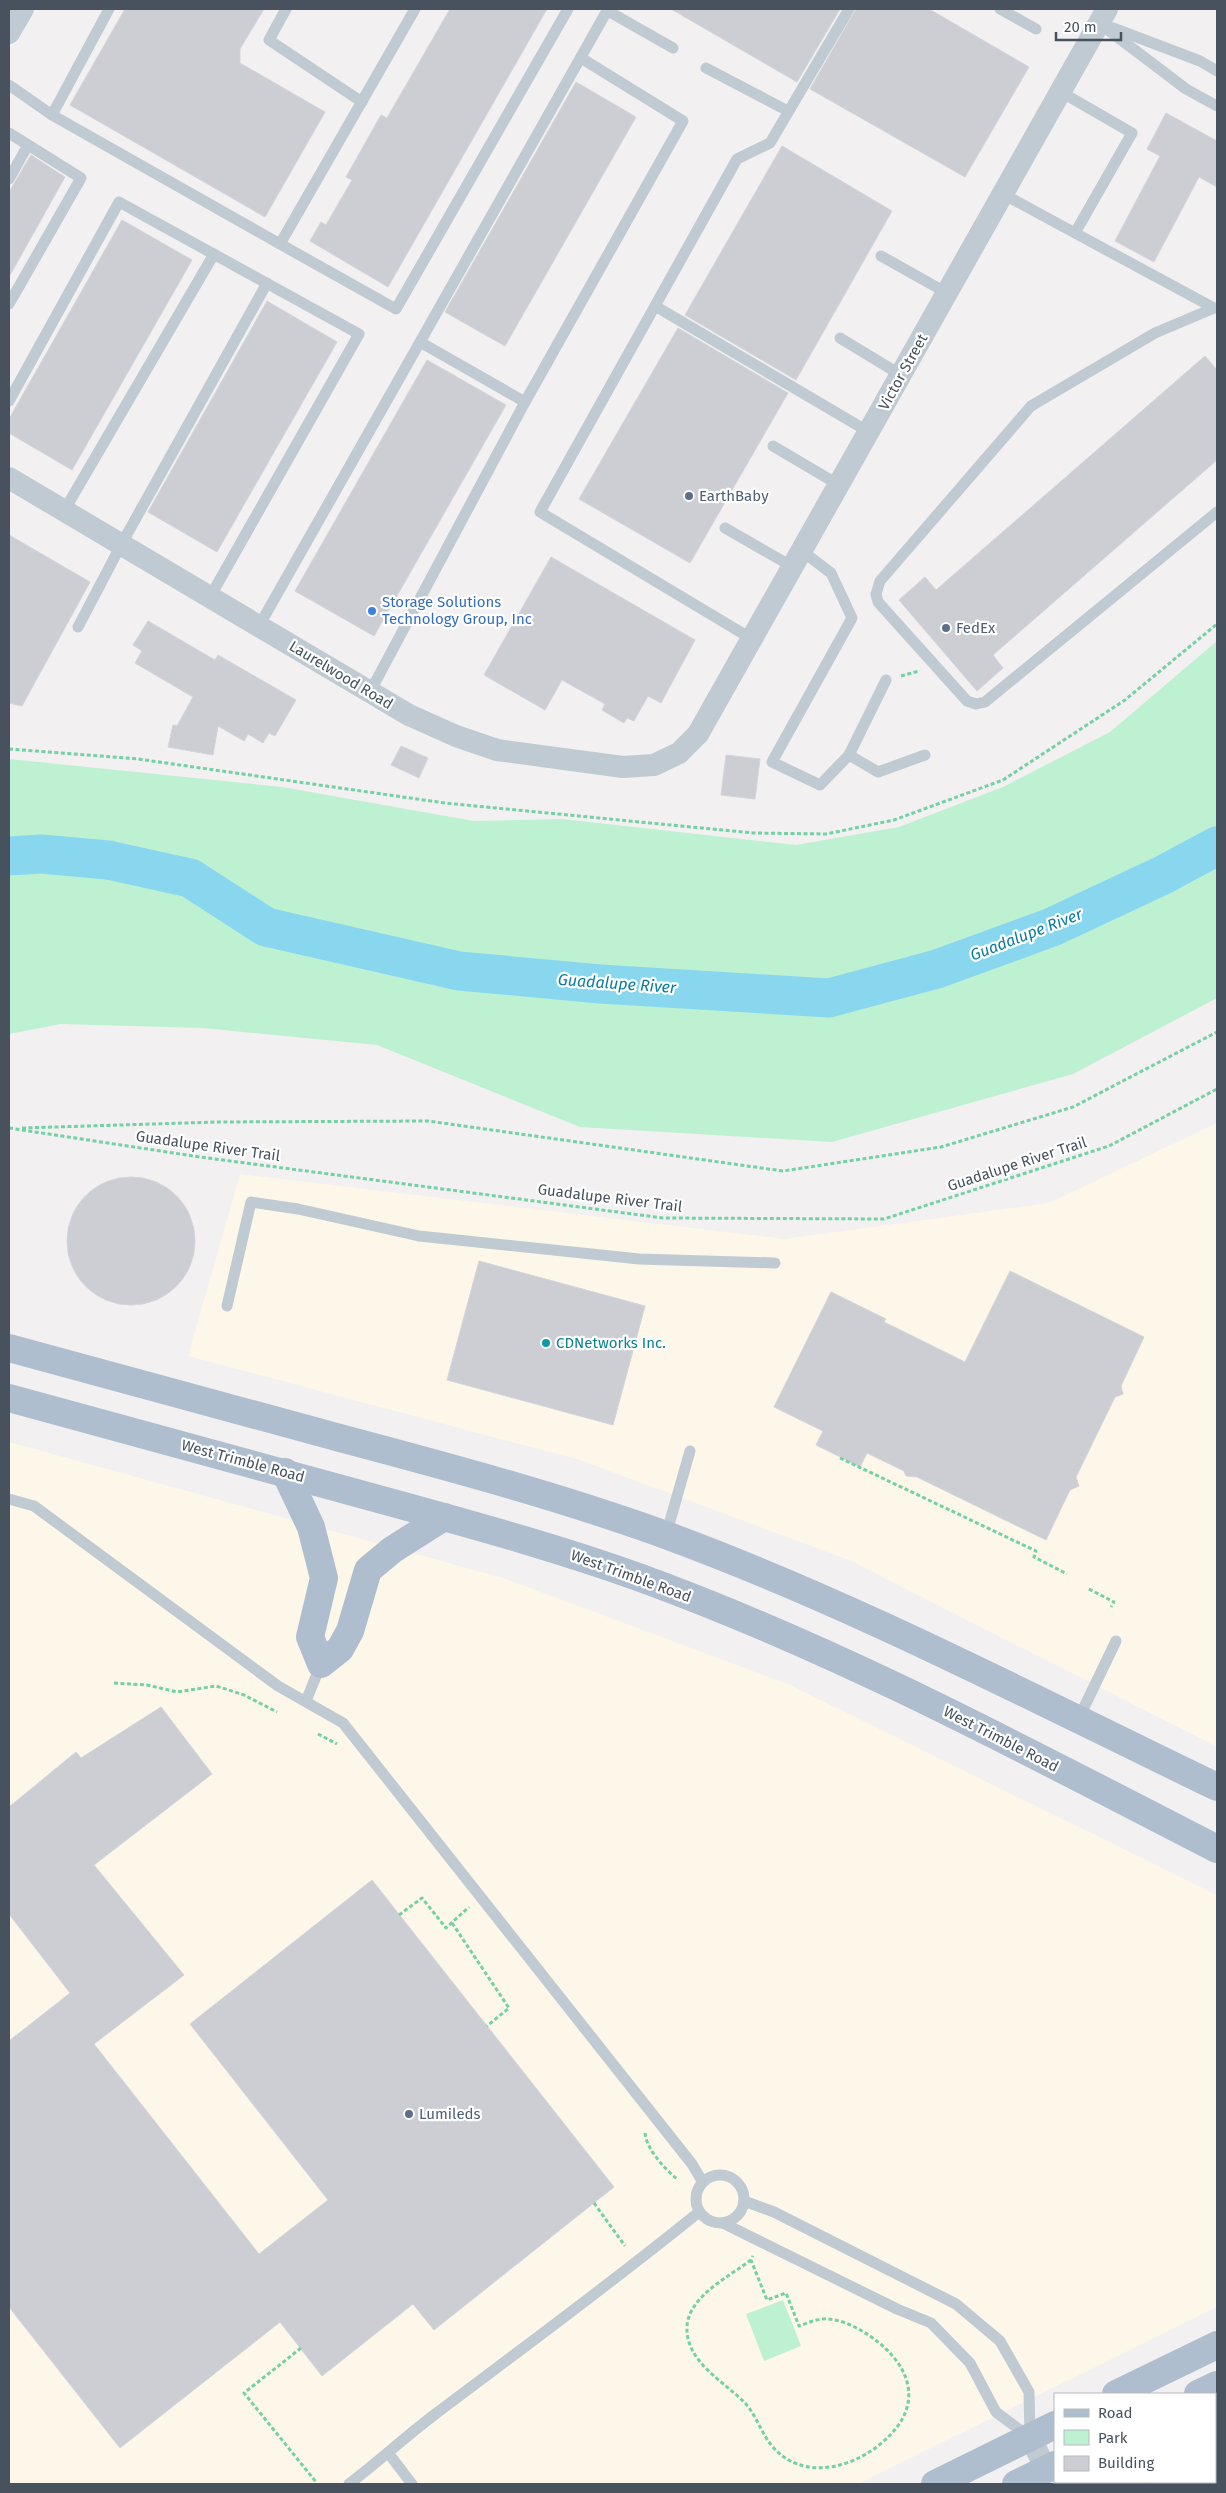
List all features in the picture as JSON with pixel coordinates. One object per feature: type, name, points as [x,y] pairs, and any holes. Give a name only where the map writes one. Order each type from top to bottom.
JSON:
[{"type":"main road","points":[[9,1348],[468,1472],[588,1508],[666,1535],[806,1590],[953,1657],[1217,1787]]},
{"type":"main road","name":"West Trimble Road","points":[[9,1398],[444,1517],[562,1551],[641,1578],[773,1629],[981,1727],[1217,1849]]},
{"type":"main road","points":[[285,1472],[312,1531],[324,1578],[310,1636],[322,1664],[340,1649],[350,1631],[368,1570],[392,1550],[444,1517]]},
{"type":"main road","points":[[318,1599],[356,1609]]},
{"type":"main road","points":[[1118,2393],[1217,2345]]},
{"type":"main road","points":[[1200,2393],[1217,2384]]},
{"type":"main road","points":[[935,2484],[1054,2425]]},
{"type":"main road","points":[[1016,2484],[1050,2470]]},
{"type":"street","points":[[9,31],[23,9]]},
{"type":"street","name":"Victor Street","points":[[698,734],[1103,16]]},
{"type":"street","name":"Laurelwood Road","points":[[9,478],[409,715],[456,736],[497,750],[543,758],[623,766],[654,765],[679,753],[698,734]]},
{"type":"street","points":[[1030,2437],[1050,2470]]},
{"type":"lane","points":[[52,115],[109,9]]},
{"type":"lane","points":[[286,9],[269,40],[362,102]]},
{"type":"lane","points":[[280,244],[415,9]]},
{"type":"lane","points":[[9,85],[52,115],[396,309],[568,9]]},
{"type":"lane","points":[[752,639],[540,512],[737,159],[770,143],[849,9]]},
{"type":"lane","points":[[1000,9],[1036,29]]},
{"type":"lane","points":[[259,626],[608,10],[674,48]]},
{"type":"lane","points":[[1103,16],[1217,70]]},
{"type":"lane","points":[[1103,16],[1186,89],[1217,106]]},
{"type":"lane","points":[[370,692],[525,402],[684,120],[581,58]]},
{"type":"lane","points":[[706,68],[788,111]]},
{"type":"lane","points":[[1061,92],[1132,133],[1075,233]]},
{"type":"lane","points":[[9,133],[81,178],[9,304]]},
{"type":"lane","points":[[9,179],[28,145]]},
{"type":"lane","points":[[1003,194],[1216,306]]},
{"type":"lane","points":[[9,401],[119,202],[359,334],[210,597]]},
{"type":"lane","points":[[64,511],[214,254]]},
{"type":"lane","points":[[882,256],[947,293]]},
{"type":"lane","points":[[78,628],[121,545],[267,283]]},
{"type":"lane","points":[[655,306],[869,432]]},
{"type":"lane","points":[[1216,306],[1155,333],[1031,406],[880,581],[876,594],[878,602],[967,701],[976,704],[986,702],[1217,512]]},
{"type":"lane","points":[[840,338],[901,375]]},
{"type":"lane","points":[[420,342],[525,402]]},
{"type":"lane","points":[[772,446],[839,485]]},
{"type":"lane","points":[[725,528],[831,573],[852,618],[772,762],[820,785],[849,755],[886,680]]},
{"type":"lane","points":[[849,755],[878,772],[925,755]]},
{"type":"lane","points":[[227,1306],[251,1202],[298,1208],[426,1236],[639,1259],[775,1263]]},
{"type":"lane","points":[[666,1535],[690,1450]]},
{"type":"lane","points":[[9,1499],[34,1506],[278,1686],[343,1723],[692,2164],[702,2181]]},
{"type":"lane","points":[[1078,1720],[1116,1640]]},
{"type":"lane","points":[[306,1701],[322,1664]]},
{"type":"lane","points":[[724,2223],[738,2215],[744,2201],[740,2184],[726,2175],[710,2176],[702,2181],[695,2196],[699,2212],[711,2222],[724,2223],[897,2309],[931,2323],[970,2363],[996,2412],[1030,2437]]},
{"type":"lane","points":[[744,2201],[774,2212],[956,2304],[1000,2341],[1030,2392],[1030,2437]]},
{"type":"lane","points":[[349,2484],[389,2454],[432,2417],[595,2296],[699,2212]]},
{"type":"lane","points":[[389,2454],[412,2484]]},
{"type":"path","points":[[11,1128],[218,1122],[428,1121],[784,1170],[941,1147],[1074,1107],[1217,1032]]},
{"type":"path","name":"Guadalupe River Trail","points":[[11,1128],[200,1157],[663,1218],[884,1219],[1109,1146],[1217,1089]]},
{"type":"path","points":[[840,1458],[1036,1551],[1034,1556],[1067,1574]]},
{"type":"path","points":[[1089,1589],[1114,1602],[1112,1607]]},
{"type":"path","points":[[114,1682],[148,1685],[176,1692],[216,1686],[244,1695],[277,1712]]},
{"type":"path","points":[[399,1915],[422,1898],[446,1928],[470,1907]]},
{"type":"path","points":[[452,1922],[509,2008],[487,2026]]},
{"type":"path","points":[[594,2204],[625,2246]]},
{"type":"path","points":[[751,2260],[767,2300],[786,2293],[799,2326],[827,2319],[841,2322],[884,2346],[897,2360],[906,2376],[909,2393],[907,2410],[900,2424],[877,2446],[833,2467],[815,2469],[800,2467],[785,2458],[772,2446],[748,2406],[708,2371],[696,2356],[689,2340],[687,2325],[692,2309],[702,2297],[751,2260],[754,2253]]},
{"type":"path","points":[[301,2348],[244,2393],[316,2482]]},
{"type":"shaded area","points":[[1217,1123],[1217,1747],[849,1560],[580,1460],[188,1356],[240,1174],[784,1239],[1049,1203]]},
{"type":"shaded area","points":[[9,1442],[503,1578],[790,1685],[1217,1895],[1217,2307],[858,2484],[9,2484]]},
{"type":"shaded area","points":[[1216,2436],[1217,2484],[1120,2484],[1216,2483]]},
{"type":"green space","points":[[1217,641],[1217,998],[1073,1074],[832,1142],[580,1127],[377,1045],[203,1028],[61,1024],[9,1034],[9,759],[282,787],[474,821],[562,819],[796,845],[899,827],[1003,787],[1110,732]]},
{"type":"green space","points":[[783,2300],[801,2346],[764,2361],[746,2314]]},
{"type":"building","points":[[125,9],[264,9],[240,49],[240,63],[325,112],[265,217],[70,105]]},
{"type":"building","points":[[450,9],[547,9],[388,287],[310,241],[321,222],[326,225],[352,180],[346,177],[381,115],[387,118]]},
{"type":"building","points":[[671,9],[840,9],[797,82]]},
{"type":"building","points":[[856,9],[929,9],[1029,67],[965,177],[810,89]]},
{"type":"building","points":[[576,82],[636,117],[505,346],[445,312]]},
{"type":"building","points":[[1166,113],[1217,141],[1217,187],[1199,177],[1154,262],[1115,241],[1160,156],[1147,149]]},
{"type":"building","points":[[782,146],[892,211],[796,380],[685,315]]},
{"type":"building","points":[[31,155],[65,177],[9,277],[9,192]]},
{"type":"building","points":[[122,220],[192,260],[72,470],[9,433],[9,419]]},
{"type":"building","points":[[267,301],[337,342],[217,552],[148,512]]},
{"type":"building","points":[[678,328],[788,393],[690,563],[579,499]]},
{"type":"building","points":[[1205,356],[1217,370],[1217,460],[993,655],[1003,668],[977,691],[899,600],[925,577],[936,590]]},
{"type":"building","points":[[427,360],[506,405],[374,636],[295,591]]},
{"type":"building","points":[[9,535],[90,582],[22,706],[9,703]]},
{"type":"building","points":[[551,557],[695,640],[661,703],[648,696],[634,721],[627,718],[624,723],[602,710],[605,704],[562,680],[545,710],[484,675]]},
{"type":"building","points":[[148,621],[215,660],[218,655],[296,700],[275,736],[269,733],[263,743],[248,734],[244,741],[218,726],[213,755],[168,747],[173,725],[177,726],[193,697],[135,663],[142,651],[133,645]]},
{"type":"building","points":[[401,746],[428,758],[419,778],[391,765]]},
{"type":"building","points":[[726,755],[760,759],[755,799],[721,795]]},
{"type":"building","points":[[131,1177],[155,1182],[176,1196],[190,1217],[195,1241],[190,1265],[176,1286],[155,1300],[131,1305],[107,1300],[86,1286],[72,1265],[67,1241],[72,1217],[86,1196],[107,1182]]},
{"type":"building","name":"CDNetworks Inc.","points":[[479,1261],[645,1306],[613,1425],[447,1380]]},
{"type":"building","points":[[1010,1271],[1144,1337],[1121,1386],[1123,1394],[1115,1397],[1076,1477],[1079,1486],[1070,1490],[1046,1540],[917,1477],[906,1476],[904,1471],[867,1453],[860,1467],[816,1445],[823,1431],[774,1407],[831,1292],[886,1319],[884,1322],[965,1362]]},
{"type":"building","name":"Lumileds","points":[[161,1707],[212,1774],[94,1865],[184,1975],[94,2044],[259,2254],[328,2200],[190,2024],[372,1880],[614,2187],[434,2330],[413,2304],[322,2376],[280,2322],[120,2448],[9,2307],[9,2041],[70,1993],[9,1914],[9,1807],[76,1752],[81,1758]]},
{"type":"waterway","name":"Guadalupe River","points":[[9,856],[41,854],[108,860],[190,878],[266,927],[459,971],[600,984],[829,998],[937,969],[1052,927],[1163,875],[1217,846]]},
{"type":"place","name":"EarthBaby","points":[[689,496]]},
{"type":"place","name":"Storage Solutions Technology Group, Inc","points":[[372,611]]},
{"type":"place","name":"FedEx","points":[[946,628]]},
{"type":"place","name":"CDNetworks Inc.","points":[[546,1343]]},
{"type":"place","name":"Lumileds","points":[[409,2114]]}]
